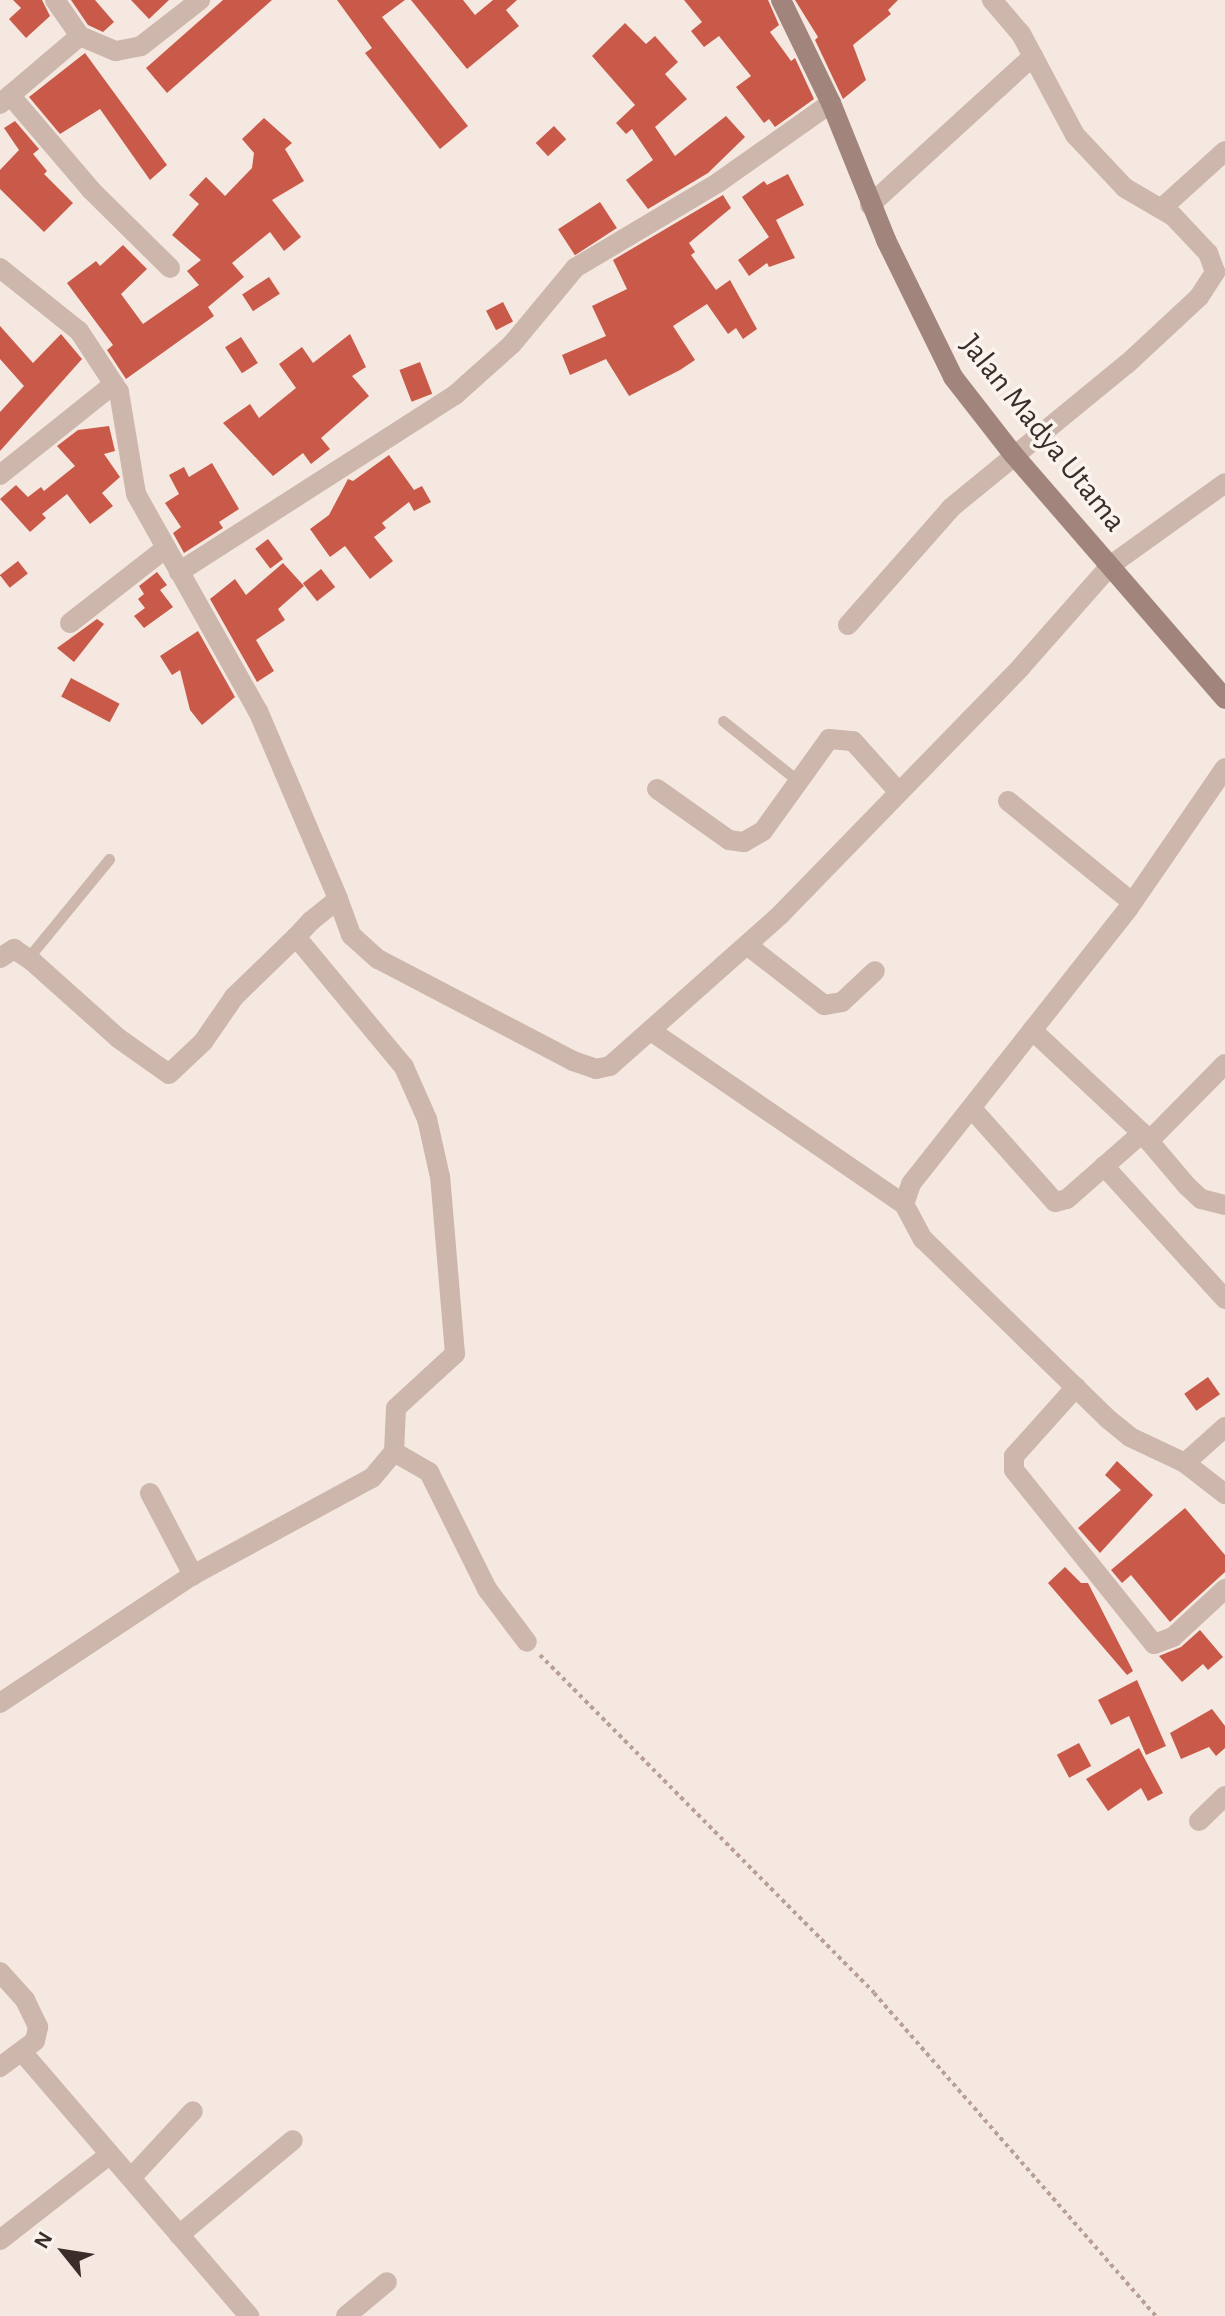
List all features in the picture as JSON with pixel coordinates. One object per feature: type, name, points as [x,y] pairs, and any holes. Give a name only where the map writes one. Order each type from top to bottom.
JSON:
[{"type":"street","points":[[55,0],[80,36],[116,51],[141,46],[200,0]]},
{"type":"street","name":"Jalan Madya Utama","points":[[781,0],[831,103],[870,205],[932,340],[953,377],[1013,454],[1225,699]]},
{"type":"street","points":[[848,625],[952,507],[1013,454],[1127,364],[1220,277],[1208,253],[1162,208],[1106,173],[1075,135],[1033,56],[992,0]]},
{"type":"street","points":[[80,36],[5,100],[170,268]]},
{"type":"street","points":[[870,205],[1033,56]]},
{"type":"street","points":[[179,572],[455,395],[512,344],[575,268],[719,182],[831,103]]},
{"type":"street","points":[[1162,208],[1225,151]]},
{"type":"street","points":[[0,268],[79,331],[114,384],[123,407],[133,485],[258,711],[351,935],[378,959],[573,1061],[602,1069],[651,1031],[747,945],[897,790],[942,749],[1111,565],[1225,483]]},
{"type":"street","points":[[0,475],[114,384]]},
{"type":"street","points":[[70,623],[166,548]]},
{"type":"street","points":[[657,789],[729,840],[744,842],[763,831],[821,745],[841,737],[853,741],[897,790]]},
{"type":"street","points":[[904,1204],[911,1184],[974,1111],[1032,1030],[1132,902],[1225,768]]},
{"type":"street","points":[[1008,801],[1132,902]]},
{"type":"street","points":[[10,951],[118,1038],[169,1074],[203,1042],[234,997],[335,901]]},
{"type":"street","points":[[0,1703],[193,1575],[360,1485],[394,1452],[396,1408],[455,1354],[440,1177],[427,1119],[404,1067],[296,937]]},
{"type":"street","points":[[747,945],[824,1005],[842,1002],[875,971]]},
{"type":"street","points":[[1032,1030],[1146,1137],[1201,1199],[1225,1205]]},
{"type":"street","points":[[651,1031],[904,1204],[923,1239],[1130,1437],[1185,1463],[1225,1494]]},
{"type":"street","points":[[974,1111],[1055,1202],[1067,1199],[1104,1166],[1146,1137],[1225,1064]]},
{"type":"street","points":[[1104,1166],[1225,1299]]},
{"type":"street","points":[[1076,1387],[1014,1456],[1014,1470],[1154,1644],[1173,1637],[1225,1589]]},
{"type":"street","points":[[1185,1463],[1225,1427]]},
{"type":"street","points":[[394,1452],[429,1472],[487,1589],[527,1642]]},
{"type":"street","points":[[150,1493],[193,1575]]},
{"type":"street","points":[[1199,1821],[1225,1796]]},
{"type":"street","points":[[0,1972],[35,2017],[37,2034],[23,2053],[0,2067]]},
{"type":"street","points":[[23,2053],[249,2316]]},
{"type":"street","points":[[131,2178],[193,2111]]},
{"type":"street","points":[[179,2235],[293,2140]]},
{"type":"street","points":[[0,2240],[109,2155]]},
{"type":"street","points":[[346,2316],[387,2282]]},
{"type":"lane","points":[[723,721],[797,780]]},
{"type":"lane","points":[[10,951],[109,859]]},
{"type":"path","points":[[527,1642],[864,1981],[1156,2316]]},
{"type":"building","points":[[13,0],[42,0],[50,16],[26,38],[9,19],[21,8]]},
{"type":"building","points":[[71,0],[95,0],[114,22],[103,32],[88,25]]},
{"type":"building","points":[[131,0],[169,0],[149,19]]},
{"type":"building","points":[[223,0],[272,0],[167,93],[146,68]]},
{"type":"building","points":[[337,0],[405,0],[382,17],[468,126],[440,149],[365,53],[372,48]]},
{"type":"building","points":[[411,0],[463,0],[475,15],[493,0],[517,0],[506,10],[519,26],[467,69]]},
{"type":"building","points":[[684,0],[768,0],[779,25],[770,32],[791,61],[795,58],[814,99],[775,127],[769,119],[764,123],[736,87],[751,76],[719,36],[704,47],[691,31],[702,22]]},
{"type":"building","points":[[795,0],[898,0],[888,10],[891,14],[853,45],[866,80],[843,99],[815,40],[818,37]]},
{"type":"building","points":[[625,23],[646,44],[655,36],[678,62],[665,74],[687,99],[655,127],[675,156],[726,116],[745,137],[708,173],[648,209],[626,180],[653,160],[632,129],[626,134],[616,123],[635,105],[592,56]]},
{"type":"building","points":[[85,53],[167,165],[150,180],[100,109],[60,134],[29,97]]},
{"type":"building","points":[[264,118],[292,143],[285,149],[304,181],[272,200],[301,237],[284,251],[270,232],[232,263],[244,277],[208,307],[214,316],[126,379],[107,350],[113,345],[67,283],[96,261],[100,266],[123,245],[147,269],[121,294],[143,324],[199,285],[187,271],[201,260],[172,235],[199,204],[189,195],[206,177],[225,196],[252,168],[254,153],[242,139]]},
{"type":"building","points":[[15,121],[39,149],[33,154],[47,171],[44,174],[73,203],[44,232],[0,189],[0,170],[19,150],[4,128]]},
{"type":"building","points":[[554,126],[566,139],[548,156],[536,143]]},
{"type":"building","points":[[788,174],[804,205],[776,220],[795,258],[769,267],[767,263],[749,276],[738,260],[769,237],[742,197],[764,181],[767,185]]},
{"type":"building","points":[[723,195],[731,208],[689,243],[695,252],[691,255],[716,290],[730,280],[757,329],[743,339],[736,328],[728,334],[707,304],[673,326],[695,360],[680,370],[629,396],[606,359],[570,375],[562,355],[606,336],[592,306],[627,289],[613,260]]},
{"type":"building","points":[[600,202],[617,228],[575,255],[558,229]]},
{"type":"building","points":[[269,277],[280,294],[253,311],[242,294]]},
{"type":"building","points":[[503,302],[513,322],[496,330],[486,311]]},
{"type":"building","points":[[0,326],[33,363],[61,334],[82,359],[0,451],[0,412],[24,386],[0,359]]},
{"type":"building","points":[[350,334],[366,367],[352,376],[369,396],[321,438],[330,449],[311,464],[303,453],[273,476],[223,423],[250,404],[259,418],[296,388],[279,364],[302,347],[313,363]]},
{"type":"building","points":[[241,337],[258,363],[242,373],[225,347]]},
{"type":"building","points":[[420,362],[432,394],[412,402],[399,370]]},
{"type":"building","points":[[109,426],[115,451],[104,454],[120,477],[102,493],[113,506],[90,524],[67,494],[42,514],[46,518],[30,532],[0,499],[16,485],[28,497],[41,487],[44,491],[75,466],[57,446],[78,430]]},
{"type":"building","points":[[389,455],[414,490],[422,486],[431,502],[414,511],[409,502],[382,523],[386,528],[374,537],[393,561],[370,579],[345,546],[330,557],[310,529],[329,515],[348,479],[353,481]]},
{"type":"building","points":[[212,463],[239,509],[219,522],[223,528],[184,553],[173,533],[181,527],[165,503],[179,494],[169,475],[184,467],[189,477]]},
{"type":"building","points":[[268,539],[283,559],[270,569],[255,549]]},
{"type":"building","points":[[18,561],[28,574],[10,588],[0,575]]},
{"type":"building","points":[[283,563],[304,586],[278,609],[285,620],[256,640],[274,671],[257,682],[210,599],[235,579],[246,595]]},
{"type":"building","points":[[321,569],[335,587],[317,601],[303,583]]},
{"type":"building","points":[[157,572],[167,585],[160,590],[173,607],[144,628],[134,616],[145,608],[138,599],[144,594],[139,586]]},
{"type":"building","points":[[97,619],[104,624],[74,662],[57,648]]},
{"type":"building","points":[[198,631],[235,697],[202,725],[190,710],[180,670],[172,675],[160,656]]},
{"type":"building","points":[[71,678],[120,704],[110,722],[61,697]]},
{"type":"building","points":[[1208,1377],[1220,1394],[1196,1411],[1184,1394]]},
{"type":"building","points":[[1117,1461],[1153,1495],[1100,1553],[1078,1528],[1121,1490],[1105,1475]]},
{"type":"building","points":[[1185,1508],[1225,1555],[1225,1572],[1170,1622],[1131,1575],[1122,1583],[1111,1570]]},
{"type":"building","points":[[1065,1567],[1081,1583],[1088,1583],[1133,1671],[1127,1675],[1048,1583]]},
{"type":"building","points":[[1200,1630],[1223,1657],[1208,1670],[1203,1664],[1182,1682],[1159,1656],[1181,1647]]},
{"type":"building","points":[[1137,1680],[1166,1746],[1146,1755],[1129,1716],[1111,1725],[1098,1700]]},
{"type":"building","points":[[1212,1709],[1225,1726],[1225,1748],[1216,1756],[1209,1747],[1181,1759],[1170,1733]]},
{"type":"building","points":[[1079,1743],[1091,1766],[1069,1778],[1057,1755]]},
{"type":"building","points":[[1139,1748],[1163,1793],[1148,1801],[1141,1788],[1108,1811],[1086,1779]]}]
